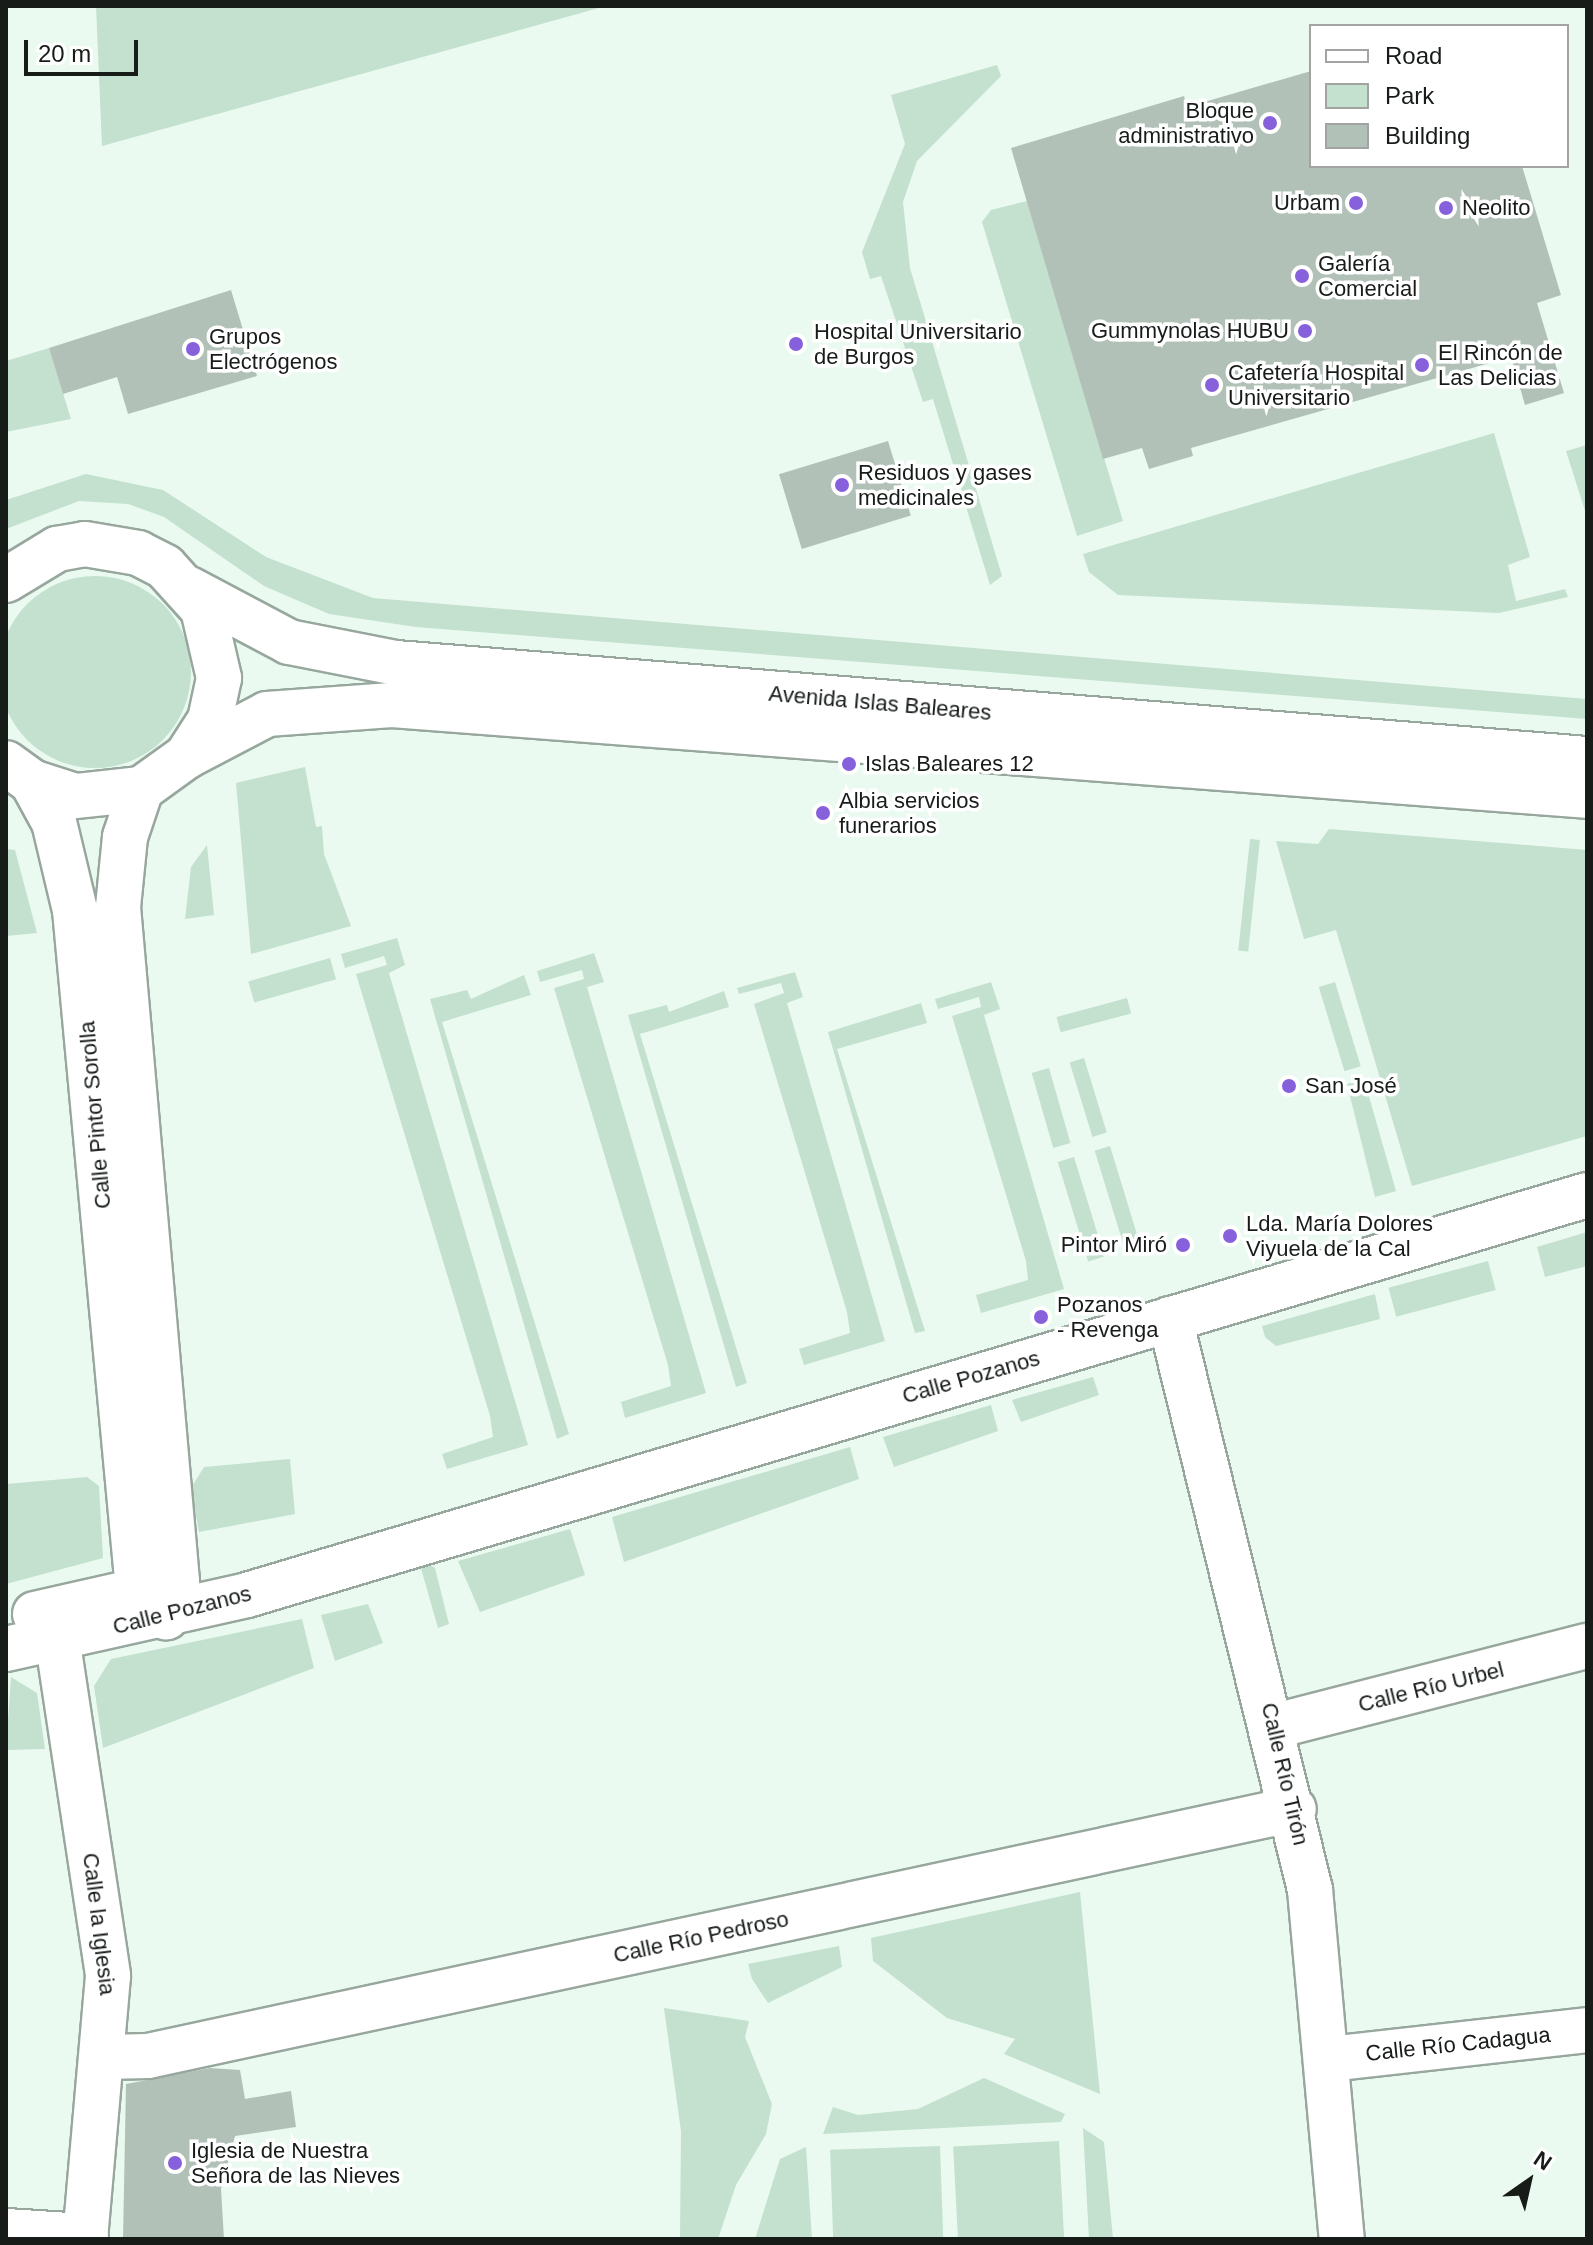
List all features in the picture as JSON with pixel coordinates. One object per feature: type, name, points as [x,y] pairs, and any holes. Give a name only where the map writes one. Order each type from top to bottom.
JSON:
[{"type":"street","points":[[6,580],[57,549],[111,546],[165,567],[189,589],[213,632],[219,678],[210,720],[187,756],[141,789],[75,796],[19,772]]},
{"type":"street","name":"Avenida Islas Baleares","points":[[189,589],[289,642],[396,663],[1587,759]]},
{"type":"street","name":"Avenida Islas Baleares","points":[[187,756],[267,714],[392,705],[1587,796]]},
{"type":"street","name":"Calle Pintor Sorolla","points":[[19,772],[54,822],[75,910],[160,1596]]},
{"type":"street","name":"Calle Pintor Sorolla","points":[[141,789],[125,837],[118,907],[144,1455]]},
{"type":"street","name":"Calle Pozanos","points":[[6,1649],[56,1625],[160,1596],[356,1562],[1587,1195]]},
{"type":"street","name":"Calle Río Tirón","points":[[1170,1319],[1294,1809],[1330,2059],[1342,2239]]},
{"type":"street","name":"Calle Pozanos","points":[[6,1621],[56,1625]]},
{"type":"street","name":"Calle la Iglesia","points":[[56,1625],[108,1976],[106,2057],[86,2238]]},
{"type":"street","name":"Calle Río Urbel","points":[[1275,1726],[1587,1646]]},
{"type":"street","name":"Calle Río Pedroso","points":[[106,2057],[148,2056],[1294,1809]]},
{"type":"street","name":"Calle Río Cadagua","points":[[1330,2059],[1587,2030]]},
{"type":"street","points":[[6,2231],[86,2238]]},
{"type":"green space","points":[[96,6],[606,6],[102,146]]},
{"type":"green space","points":[[997,65],[1001,76],[917,161],[903,202],[910,268],[1002,576],[990,585],[933,399],[923,402],[881,276],[870,279],[862,252],[905,144],[891,95]]},
{"type":"green space","points":[[1027,201],[1123,521],[1077,536],[982,222],[991,210]]},
{"type":"green space","points":[[49,348],[71,419],[6,432],[6,361]]},
{"type":"green space","points":[[1494,433],[1530,557],[1508,565],[1516,601],[1565,589],[1568,597],[1499,613],[1118,595],[1089,572],[1083,554]]},
{"type":"green space","points":[[1587,445],[1587,517],[1566,451]]},
{"type":"green space","points":[[86,474],[163,490],[266,557],[373,598],[1587,699],[1587,719],[416,627],[329,614],[264,586],[164,517],[128,504],[79,501],[6,529],[6,500]]},
{"type":"green space","points":[[95,576],[114,577],[132,583],[163,604],[184,635],[190,653],[190,691],[184,709],[163,740],[132,761],[114,767],[95,768],[76,767],[58,761],[27,740],[6,709],[0,691],[-1,672],[0,653],[6,635],[27,604],[58,583],[76,577]]},
{"type":"green space","points":[[305,767],[316,827],[322,826],[324,854],[351,926],[251,954],[236,783]]},
{"type":"green space","points":[[1329,829],[1587,850],[1587,1136],[1412,1186],[1336,930],[1304,939],[1276,841],[1318,844]]},
{"type":"green space","points":[[1250,839],[1260,840],[1248,951],[1238,950]]},
{"type":"green space","points":[[207,845],[214,915],[185,919],[191,867]]},
{"type":"green space","points":[[6,849],[15,850],[37,933],[6,936]]},
{"type":"green space","points":[[397,938],[405,965],[389,973],[528,1445],[447,1469],[442,1454],[493,1437],[490,1416],[356,974],[387,965],[384,956],[345,968],[341,954]]},
{"type":"green space","points":[[594,953],[604,982],[587,987],[706,1393],[625,1418],[621,1402],[671,1386],[668,1365],[554,988],[584,979],[582,970],[540,982],[537,971]]},
{"type":"green space","points":[[330,958],[336,979],[254,1003],[248,981]]},
{"type":"green space","points":[[795,972],[803,997],[787,1003],[885,1341],[804,1365],[799,1349],[850,1333],[847,1312],[754,1004],[784,993],[781,983],[739,994],[737,988]]},
{"type":"green space","points":[[524,975],[531,995],[442,1022],[569,1434],[557,1439],[430,999],[467,990],[471,999]]},
{"type":"green space","points":[[991,982],[1000,1009],[984,1015],[1064,1289],[981,1313],[976,1295],[1028,1280],[1026,1261],[952,1016],[981,1007],[979,997],[938,1009],[935,999]]},
{"type":"green space","points":[[1335,982],[1361,1066],[1344,1071],[1319,987]]},
{"type":"green space","points":[[724,991],[729,1007],[640,1034],[747,1383],[736,1387],[628,1015],[667,1005],[669,1012]]},
{"type":"green space","points":[[1127,998],[1131,1013],[1061,1032],[1056,1017]]},
{"type":"green space","points":[[921,1003],[927,1023],[837,1049],[925,1331],[915,1333],[828,1032]]},
{"type":"green space","points":[[1084,1058],[1107,1133],[1092,1137],[1070,1062]]},
{"type":"green space","points":[[1049,1068],[1070,1143],[1053,1148],[1032,1073]]},
{"type":"green space","points":[[1364,1079],[1396,1191],[1375,1197],[1347,1084]]},
{"type":"green space","points":[[1110,1146],[1141,1246],[1125,1251],[1095,1151]]},
{"type":"green space","points":[[1074,1157],[1104,1256],[1088,1261],[1058,1162]]},
{"type":"green space","points":[[1587,1232],[1587,1266],[1545,1277],[1537,1247]]},
{"type":"green space","points":[[1488,1261],[1496,1290],[1396,1317],[1389,1288]]},
{"type":"green space","points":[[1375,1294],[1380,1319],[1276,1346],[1265,1337],[1262,1326]]},
{"type":"green space","points":[[1093,1377],[1099,1395],[1021,1422],[1012,1400]]},
{"type":"green space","points":[[991,1405],[998,1431],[894,1467],[883,1437]]},
{"type":"green space","points":[[850,1447],[859,1479],[624,1562],[612,1517]]},
{"type":"green space","points":[[290,1459],[295,1514],[199,1532],[191,1488],[204,1467]]},
{"type":"green space","points":[[87,1477],[99,1486],[103,1558],[6,1584],[6,1484]]},
{"type":"green space","points":[[570,1529],[585,1575],[480,1612],[458,1561]]},
{"type":"green space","points":[[418,1558],[435,1568],[449,1624],[438,1628]]},
{"type":"green space","points":[[368,1604],[383,1643],[335,1661],[321,1615]]},
{"type":"green space","points":[[302,1619],[314,1668],[103,1748],[94,1686],[111,1659]]},
{"type":"green space","points":[[11,1677],[37,1693],[45,1749],[6,1750]]},
{"type":"green space","points":[[1080,1892],[1100,2094],[1004,2054],[1015,2039],[947,2018],[873,1961],[871,1938]]},
{"type":"green space","points":[[839,1946],[842,1967],[768,2003],[752,1979],[748,1964]]},
{"type":"green space","points":[[664,2008],[749,2021],[745,2037],[772,2104],[766,2134],[736,2185],[718,2239],[680,2239],[681,2131]]},
{"type":"green space","points":[[984,2078],[1065,2114],[1061,2122],[823,2134],[833,2107],[858,2115],[918,2109]]},
{"type":"green space","points":[[1083,2128],[1104,2142],[1113,2239],[1089,2239]]},
{"type":"green space","points":[[1059,2141],[1064,2239],[958,2239],[953,2147]]},
{"type":"green space","points":[[940,2146],[943,2239],[833,2239],[830,2150]]},
{"type":"green space","points":[[806,2147],[812,2239],[755,2239],[780,2159]]},
{"type":"building","name":"Galería Comercial","points":[[1309,72],[1309,168],[1523,168],[1561,295],[1537,303],[1564,393],[1525,405],[1511,357],[1191,448],[1193,456],[1149,469],[1142,448],[1103,459],[1011,148],[1184,96],[1187,107]]},
{"type":"building","name":"Grupos Electrógenos","points":[[231,290],[257,376],[128,414],[117,377],[63,394],[49,348]]},
{"type":"building","name":"Residuos y gases medicinales","points":[[888,441],[911,516],[802,549],[779,474]]},
{"type":"building","name":"Iglesia de Nuestra Señora de las Nieves","points":[[210,2068],[240,2070],[245,2099],[291,2091],[296,2127],[235,2136],[221,2189],[224,2239],[123,2239],[126,2084]]},
{"type":"place","name":"Bloque administrativo","points":[[1270,123]]},
{"type":"place","name":"Urbam","points":[[1356,203]]},
{"type":"place","name":"Neolito","points":[[1446,208]]},
{"type":"place","name":"Galería Comercial","points":[[1302,276]]},
{"type":"place","name":"Gummynolas HUBU","points":[[1305,331]]},
{"type":"place","name":"Hospital Universitario de Burgos","points":[[796,344]]},
{"type":"place","name":"Grupos Electrógenos","points":[[193,349]]},
{"type":"place","name":"El Rincón de Las Delicias","points":[[1422,365]]},
{"type":"place","name":"Cafetería Hospital Universitario","points":[[1212,385]]},
{"type":"place","name":"Residuos y gases medicinales","points":[[842,485]]},
{"type":"place","name":"Islas Baleares 12","points":[[849,764]]},
{"type":"place","name":"Albia servicios funerarios","points":[[823,813]]},
{"type":"place","name":"San José","points":[[1289,1086]]},
{"type":"place","name":"Lda. María Dolores Viyuela de la Cal","points":[[1230,1236]]},
{"type":"place","name":"Pintor Miró","points":[[1183,1245]]},
{"type":"place","name":"Pozanos - Revenga","points":[[1041,1317]]},
{"type":"place","name":"Iglesia de Nuestra Señora de las Nieves","points":[[175,2163]]}]
